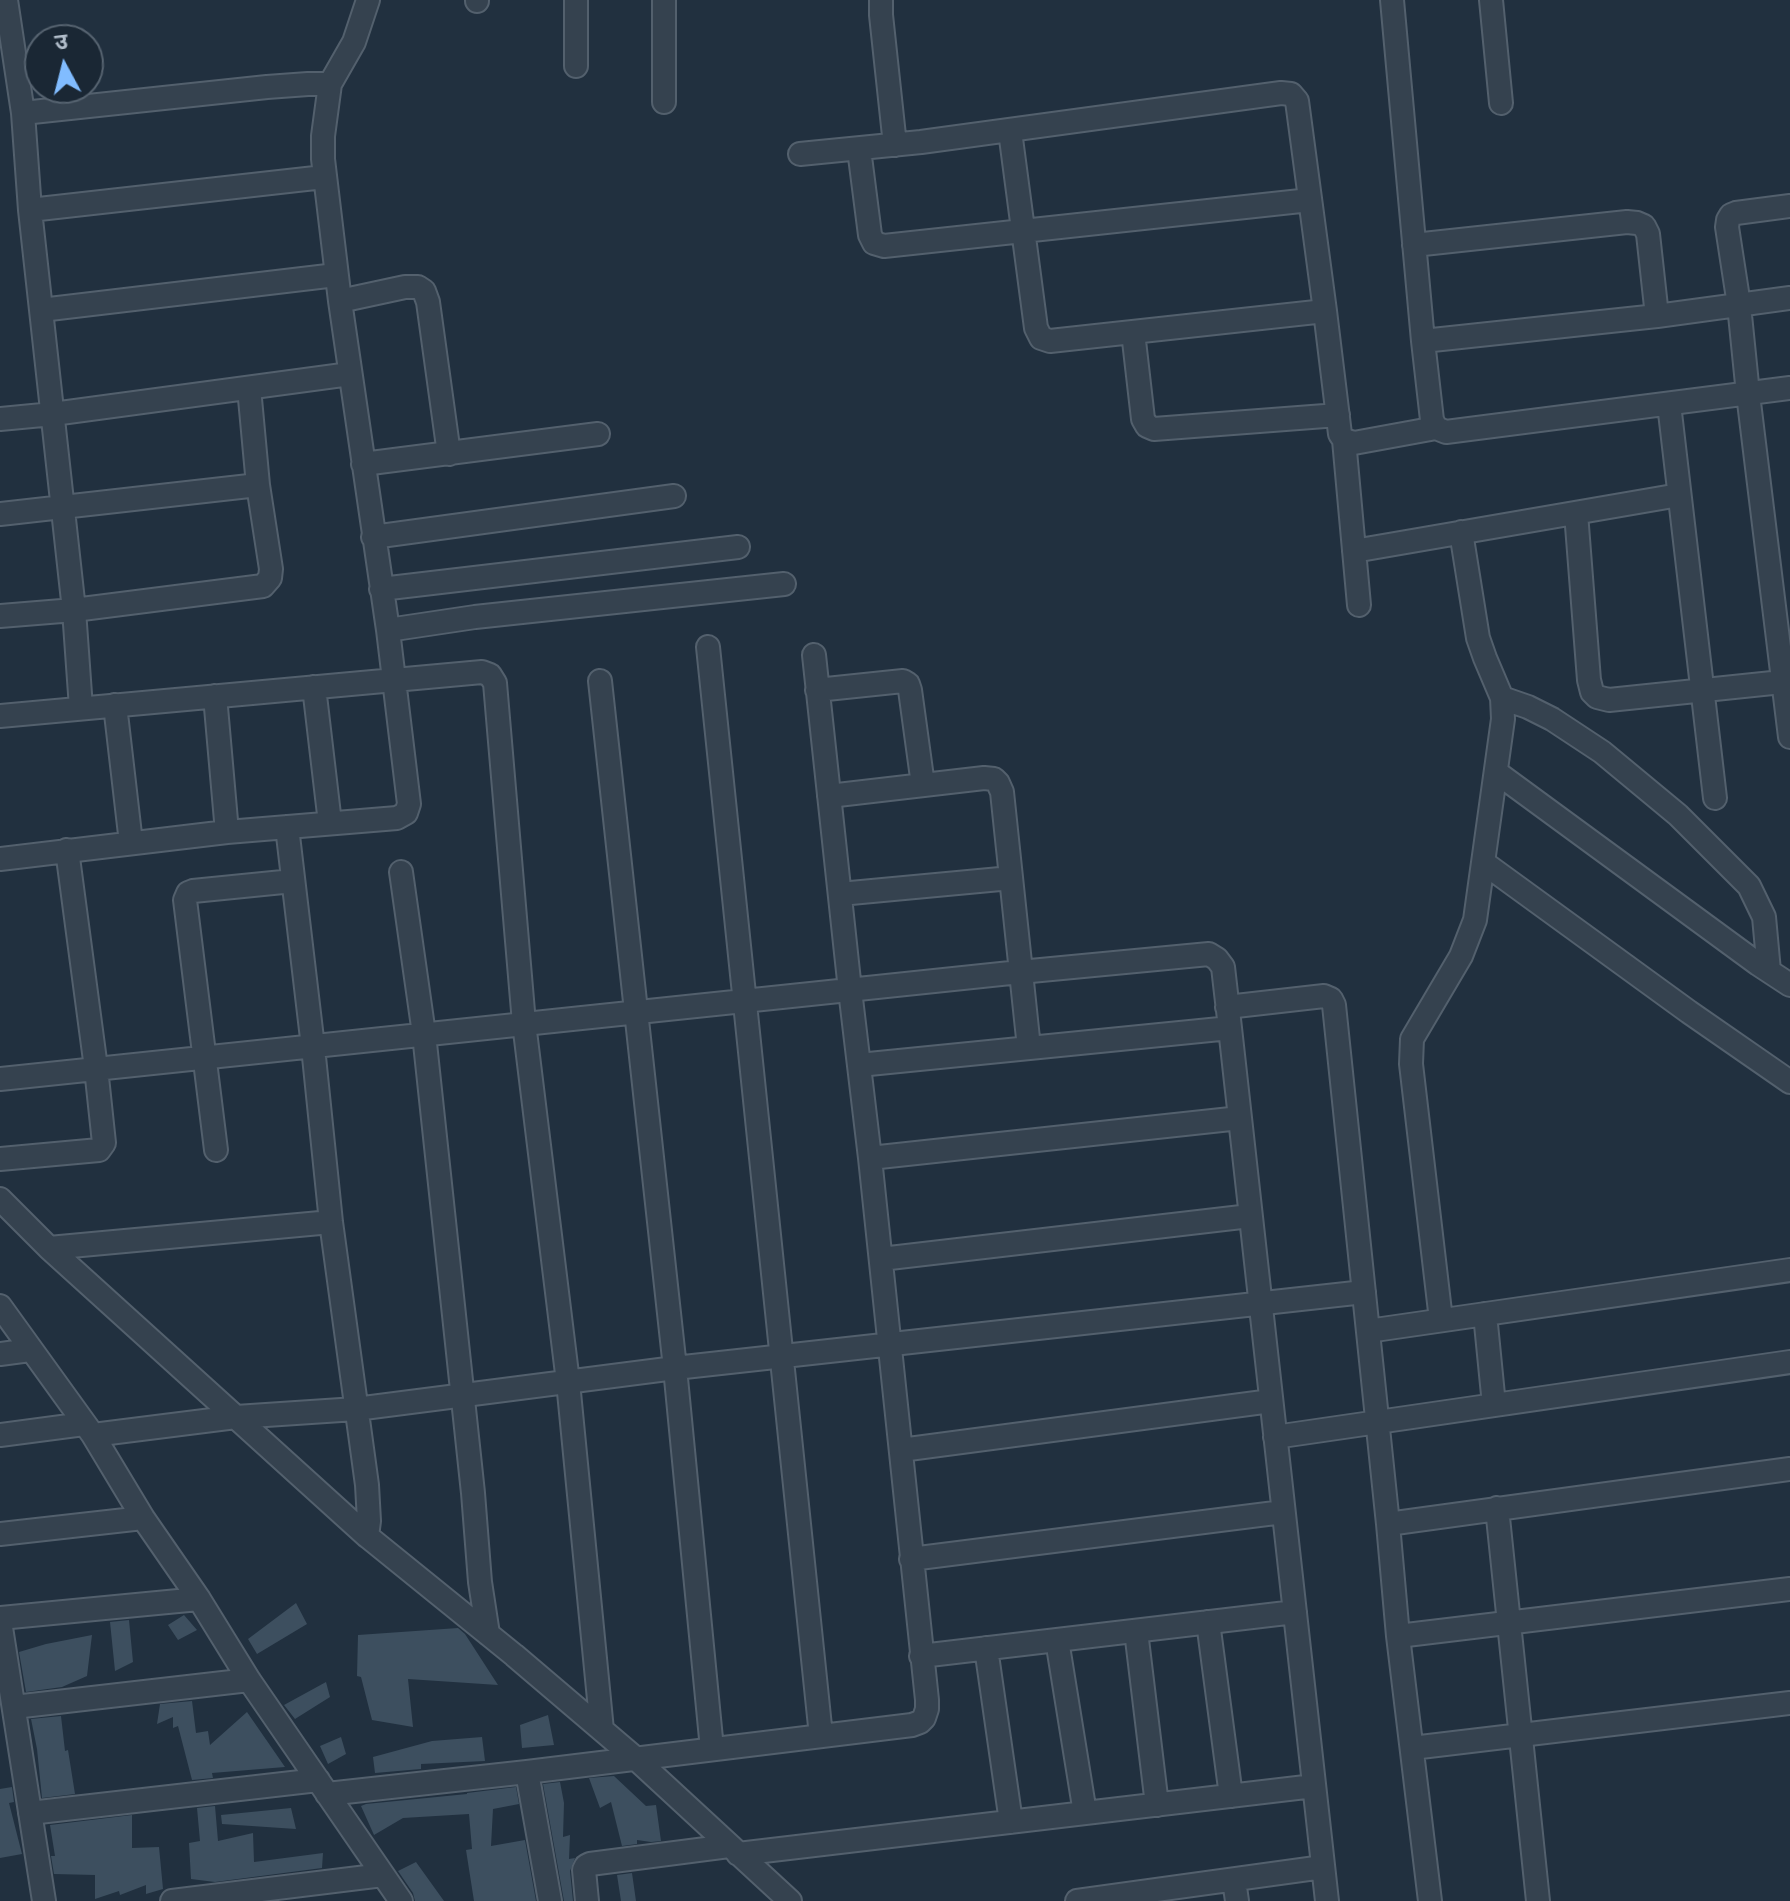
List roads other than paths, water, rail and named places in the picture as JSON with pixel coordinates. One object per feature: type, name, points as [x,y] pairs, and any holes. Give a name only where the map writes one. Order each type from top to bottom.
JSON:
[{"type":"street","points":[[6,0],[23,113],[30,210],[74,610],[81,708]]},
{"type":"street","points":[[0,859],[227,832],[397,818],[406,813],[409,804],[388,630],[324,177],[323,136],[330,84],[354,42],[368,0]]},
{"type":"street","points":[[576,0],[576,66]]},
{"type":"street","points":[[664,0],[664,102]]},
{"type":"street","points":[[881,0],[895,145]]},
{"type":"street","points":[[1392,0],[1423,341],[1432,420],[1436,428]]},
{"type":"street","points":[[1491,0],[1501,103]]},
{"type":"street","points":[[23,113],[267,87],[330,84]]},
{"type":"street","points":[[800,154],[1010,131],[1291,94],[1297,101],[1340,434],[1344,440],[1359,605]]},
{"type":"street","points":[[1010,131],[1036,328],[1041,338],[1050,341],[1325,311]]},
{"type":"street","points":[[859,149],[870,235],[874,243],[884,246],[1310,200]]},
{"type":"street","points":[[30,210],[324,177]]},
{"type":"street","points":[[1790,206],[1736,213],[1731,215],[1727,227],[1790,736]]},
{"type":"street","points":[[1414,245],[1637,223],[1644,226],[1648,234],[1657,316]]},
{"type":"street","points":[[41,310],[336,275]]},
{"type":"street","points":[[340,301],[405,287],[418,287],[424,291],[449,454]]},
{"type":"street","points":[[1423,341],[1657,316],[1790,298]]},
{"type":"street","points":[[1133,332],[1143,419],[1147,426],[1154,429],[1338,415]]},
{"type":"street","points":[[0,419],[350,374]]},
{"type":"street","points":[[0,616],[74,610],[263,586],[270,578],[271,569],[258,485],[249,388]]},
{"type":"street","points":[[1344,440],[1354,443],[1436,428],[1446,432],[1790,388]]},
{"type":"street","points":[[1669,404],[1715,798]]},
{"type":"street","points":[[363,464],[598,434]]},
{"type":"street","points":[[0,514],[258,485]]},
{"type":"street","points":[[1354,551],[1679,495]]},
{"type":"street","points":[[373,537],[674,496]]},
{"type":"street","points":[[1576,513],[1589,680],[1597,697],[1609,700],[1782,682]]},
{"type":"street","points":[[1441,1320],[1411,1064],[1412,1039],[1461,956],[1475,920],[1503,719],[1502,698],[1478,638],[1461,532]]},
{"type":"street","points":[[381,589],[738,547]]},
{"type":"street","points":[[388,630],[475,617],[784,584]]},
{"type":"street","points":[[708,647],[821,1736]]},
{"type":"street","points":[[30,1813],[527,1772],[920,1722],[927,1709],[814,655]]},
{"type":"street","points":[[0,716],[482,672],[490,675],[495,683],[524,1023],[568,1382],[602,1730]]},
{"type":"street","points":[[600,681],[675,1368],[712,1749]]},
{"type":"street","points":[[817,690],[903,681],[908,684],[923,785]]},
{"type":"street","points":[[314,687],[330,823]]},
{"type":"street","points":[[215,696],[227,832]]},
{"type":"street","points":[[1502,698],[1552,719],[1602,752],[1678,815],[1749,886],[1764,917],[1769,971]]},
{"type":"street","points":[[115,705],[131,843]]},
{"type":"street","points":[[1496,772],[1790,985]]},
{"type":"street","points":[[829,796],[984,778],[994,779],[998,783],[1002,792],[1029,1048]]},
{"type":"street","points":[[287,827],[331,1222],[367,1485],[367,1536]]},
{"type":"street","points":[[0,1159],[99,1150],[104,1143],[67,850]]},
{"type":"street","points":[[1484,863],[1790,1082]]},
{"type":"street","points":[[401,872],[424,1034],[480,1582],[488,1634]]},
{"type":"street","points":[[840,894],[1011,878]]},
{"type":"street","points":[[216,1150],[185,900],[188,893],[193,891],[293,881]]},
{"type":"street","points":[[0,1079],[1209,954],[1223,967],[1327,1901]]},
{"type":"street","points":[[859,1065],[1029,1048],[1229,1017],[1324,996],[1331,999],[1378,1422],[1398,1636],[1430,1901]]},
{"type":"street","points":[[870,1158],[1240,1118]]},
{"type":"street","points":[[0,1199],[49,1248],[367,1536],[635,1758],[790,1901]]},
{"type":"street","points":[[881,1259],[1250,1216]]},
{"type":"street","points":[[49,1248],[331,1222]]},
{"type":"street","points":[[1368,1331],[1790,1270]]},
{"type":"street","points":[[0,1435],[356,1409],[675,1368],[1364,1292]]},
{"type":"street","points":[[0,1306],[88,1430],[249,1680],[401,1901]]},
{"type":"street","points":[[1485,1314],[1494,1405]]},
{"type":"street","points":[[0,1354],[30,1350]]},
{"type":"street","points":[[1275,1437],[1790,1362]]},
{"type":"street","points":[[901,1450],[1271,1401]]},
{"type":"street","points":[[1388,1524],[1790,1469]]},
{"type":"street","points":[[1497,1508],[1538,1901]]},
{"type":"street","points":[[911,1559],[1283,1512]]},
{"type":"street","points":[[0,1534],[143,1518]]},
{"type":"street","points":[[1398,1636],[1790,1589]]},
{"type":"street","points":[[44,1901],[0,1620],[199,1599]]},
{"type":"street","points":[[921,1656],[1295,1612]]},
{"type":"street","points":[[1208,1622],[1231,1796]]},
{"type":"street","points":[[1136,1631],[1157,1805]]},
{"type":"street","points":[[1057,1640],[1085,1813]]},
{"type":"street","points":[[986,1648],[1011,1822]]},
{"type":"street","points":[[14,1707],[249,1680]]},
{"type":"street","points":[[1412,1748],[1789,1709]]},
{"type":"street","points":[[527,1772],[550,1901]]},
{"type":"street","points":[[587,1901],[584,1870],[590,1864],[1011,1822],[1314,1786]]},
{"type":"street","points":[[1077,1901],[1236,1890],[1323,1867]]},
{"type":"street","points":[[172,1901],[383,1875]]}]
